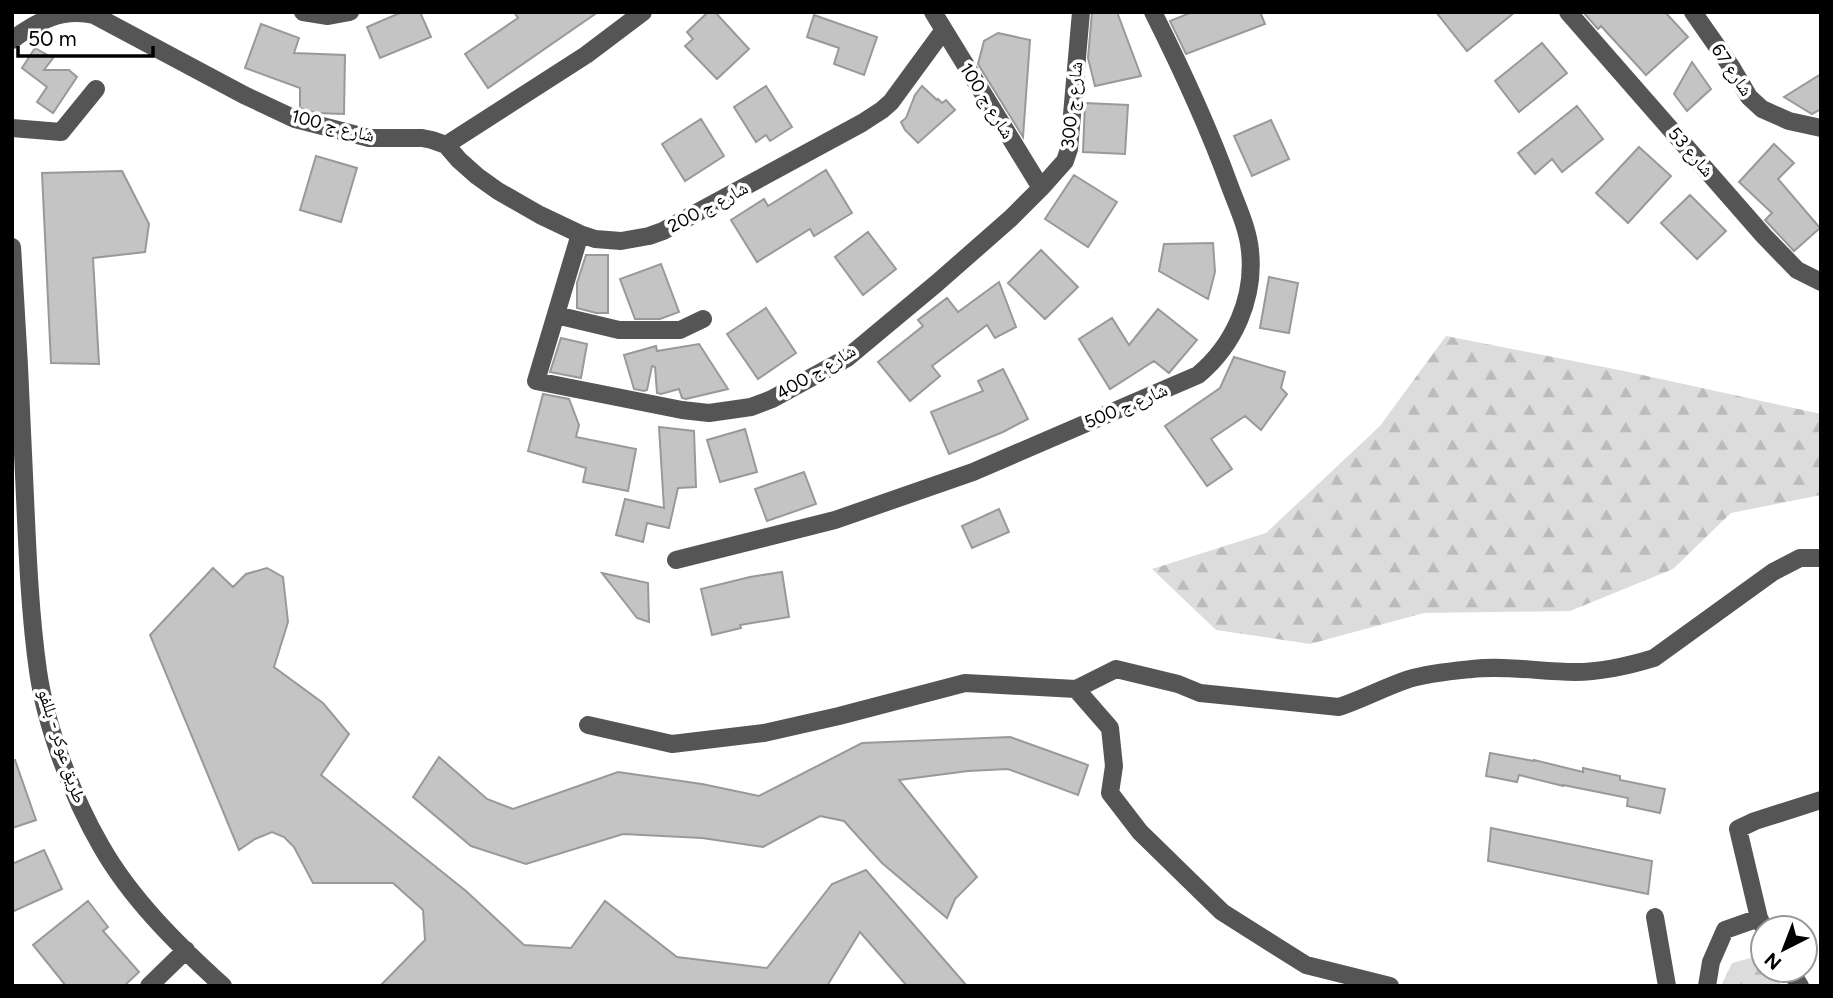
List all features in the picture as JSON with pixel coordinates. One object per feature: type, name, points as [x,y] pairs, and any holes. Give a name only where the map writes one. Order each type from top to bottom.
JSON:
[{"type":"street","points":[[303,12],[328,16],[350,12]]},
{"type":"street","points":[[446,145],[586,55],[643,12]]},
{"type":"street","name":"شارع ج 100","points":[[933,12],[1041,188]]},
{"type":"street","name":"شارع ج 300","points":[[1041,188],[1065,161],[1069,149],[1081,12]]},
{"type":"street","name":"شارع ج 500","points":[[676,560],[835,520],[973,472],[1179,384],[1198,375],[1211,364],[1230,339],[1242,313],[1250,278],[1250,251],[1243,221],[1219,157],[1153,12]]},
{"type":"street","name":"شارع 53","points":[[1568,12],[1764,236],[1797,270],[1821,282]]},
{"type":"street","name":"شارع 67","points":[[1693,12],[1749,97],[1762,109],[1789,121],[1821,128]]},
{"type":"street","name":"شارع ج 100","points":[[12,40],[31,25],[50,17],[75,13],[94,15],[244,95],[295,119],[369,138],[422,138],[446,145]]},
{"type":"street","name":"شارع ج 200","points":[[446,145],[459,160],[498,191],[540,215],[595,239],[632,241],[656,234],[700,212],[863,123],[891,102],[943,31]]},
{"type":"street","points":[[12,128],[61,132],[96,89]]},
{"type":"street","name":"شارع ج 400","points":[[556,315],[536,381],[682,410],[709,413],[751,407],[792,389],[847,358],[1011,218],[1041,188]]},
{"type":"street","points":[[580,234],[556,315],[619,330],[680,330],[703,319]]},
{"type":"street","name":"طريق عوكر - بللفو","points":[[12,247],[30,576],[38,674],[49,719],[72,785],[102,848],[132,891],[223,986]]},
{"type":"street","points":[[588,725],[672,744],[764,733],[965,683],[1076,689],[1116,669],[1200,692],[1339,706],[1410,679],[1452,671],[1476,668],[1575,672],[1606,670],[1654,658],[1773,572],[1800,558],[1821,558]]},
{"type":"street","points":[[1076,689],[1110,728],[1114,766],[1110,793],[1140,832],[1222,912],[1306,965],[1390,986]]},
{"type":"street","points":[[1759,914],[1738,829],[1821,800]]},
{"type":"street","points":[[1655,917],[1667,986]]},
{"type":"street","points":[[1707,986],[1710,962],[1725,930],[1749,925]]},
{"type":"street","points":[[149,986],[186,950]]},
{"type":"green space","points":[[1446,336],[1821,414],[1821,495],[1731,513],[1673,569],[1570,611],[1424,613],[1310,644],[1216,630],[1152,569],[1266,533],[1380,426]]},
{"type":"green space","points":[[1749,958],[1749,984],[1781,986],[1721,986],[1732,963]]},
{"type":"building","points":[[402,12],[420,12],[431,37],[380,58],[367,27]]},
{"type":"building","points":[[514,12],[598,12],[488,88],[465,54],[518,18]]},
{"type":"building","points":[[708,12],[715,12],[749,49],[717,79],[685,46],[693,39],[687,32]]},
{"type":"building","points":[[1092,12],[1117,12],[1141,76],[1095,86],[1088,58]]},
{"type":"building","points":[[1192,12],[1260,12],[1265,24],[1186,54],[1170,21]]},
{"type":"building","points":[[1436,12],[1515,12],[1467,51]]},
{"type":"building","points":[[1583,12],[1665,12],[1688,37],[1646,75],[1601,26],[1598,29]]},
{"type":"building","points":[[814,15],[877,37],[864,75],[834,64],[839,48],[807,37]]},
{"type":"building","points":[[261,24],[299,38],[294,53],[345,55],[344,114],[316,113],[300,108],[300,88],[245,68]]},
{"type":"building","points":[[998,33],[1030,40],[1023,137],[978,64],[984,41]]},
{"type":"building","points":[[1542,43],[1567,73],[1519,112],[1495,81]]},
{"type":"building","points":[[35,48],[53,58],[44,70],[69,70],[77,77],[53,113],[37,102],[47,87],[22,68]]},
{"type":"building","points":[[1692,62],[1711,89],[1687,111],[1674,94]]},
{"type":"building","points":[[1821,74],[1821,109],[1812,114],[1784,97]]},
{"type":"building","points":[[766,86],[792,127],[770,141],[766,135],[756,142],[734,107]]},
{"type":"building","points":[[922,86],[942,103],[946,100],[955,110],[918,143],[901,122],[906,118],[915,95]]},
{"type":"building","points":[[1085,103],[1128,105],[1125,154],[1083,152]]},
{"type":"building","points":[[1577,106],[1603,139],[1562,172],[1552,159],[1535,174],[1518,153]]},
{"type":"building","points":[[701,119],[724,156],[685,181],[662,144]]},
{"type":"building","points":[[1271,120],[1289,159],[1252,176],[1234,136]]},
{"type":"building","points":[[1774,144],[1794,163],[1778,179],[1820,228],[1794,251],[1765,220],[1772,213],[1739,182]]},
{"type":"building","points":[[1639,147],[1671,176],[1628,223],[1596,193]]},
{"type":"building","points":[[316,156],[357,168],[341,222],[300,210]]},
{"type":"building","points":[[826,170],[852,213],[814,236],[810,229],[757,262],[731,220],[764,199],[768,206]]},
{"type":"building","points":[[122,171],[149,224],[145,252],[93,258],[99,364],[51,363],[42,173]]},
{"type":"building","points":[[1074,175],[1117,202],[1088,247],[1045,219]]},
{"type":"building","points":[[1690,195],[1726,231],[1697,259],[1661,223]]},
{"type":"building","points":[[868,232],[896,269],[863,295],[835,257]]},
{"type":"building","points":[[1213,243],[1215,272],[1208,299],[1159,271],[1164,244]]},
{"type":"building","points":[[1041,250],[1078,287],[1045,319],[1008,283]]},
{"type":"building","points":[[586,255],[608,255],[608,313],[577,308],[577,283]]},
{"type":"building","points":[[661,264],[679,312],[660,319],[635,319],[620,279]]},
{"type":"building","points":[[1269,277],[1298,283],[1289,333],[1260,328]]},
{"type":"building","points":[[999,282],[1016,327],[995,338],[987,325],[932,366],[940,376],[910,401],[878,362],[923,326],[918,320],[947,298],[958,312]]},
{"type":"building","points":[[766,308],[796,353],[758,379],[727,334]]},
{"type":"building","points":[[1158,309],[1197,340],[1169,373],[1154,361],[1110,389],[1079,339],[1112,318],[1129,345]]},
{"type":"building","points":[[561,338],[587,344],[581,378],[550,372]]},
{"type":"building","points":[[699,344],[728,389],[686,399],[682,398],[679,389],[657,393],[655,367],[652,366],[647,390],[634,389],[624,355],[656,346],[657,351]]},
{"type":"building","points":[[1234,357],[1285,372],[1281,388],[1287,394],[1261,430],[1245,416],[1211,439],[1232,469],[1207,486],[1165,426],[1220,388]]},
{"type":"building","points":[[1003,369],[1028,419],[949,454],[931,412],[983,391],[978,381]]},
{"type":"building","points":[[543,394],[569,399],[579,425],[576,437],[636,449],[628,491],[583,482],[586,468],[528,451]]},
{"type":"building","points":[[659,427],[694,431],[696,487],[678,488],[669,528],[647,523],[643,542],[616,535],[625,499],[664,508]]},
{"type":"building","points":[[745,429],[757,472],[720,482],[707,440]]},
{"type":"building","points":[[804,472],[816,504],[767,521],[755,489]]},
{"type":"building","points":[[999,509],[1009,532],[972,548],[962,526]]},
{"type":"building","points":[[213,568],[233,587],[246,574],[267,568],[283,577],[288,622],[274,667],[323,703],[349,734],[321,775],[466,891],[524,945],[571,948],[605,901],[677,957],[767,968],[832,884],[866,870],[967,986],[907,986],[860,932],[827,986],[380,986],[425,940],[423,910],[393,883],[313,883],[294,847],[284,837],[272,832],[239,850],[150,635]]},
{"type":"building","points":[[782,572],[789,617],[740,625],[741,628],[712,635],[701,589]]},
{"type":"building","points":[[602,573],[648,583],[649,622],[637,618]]},
{"type":"building","points":[[1010,737],[1088,765],[1078,795],[1008,769],[899,780],[977,877],[955,899],[947,918],[882,863],[844,821],[820,816],[763,847],[702,838],[623,834],[526,864],[471,846],[413,797],[439,757],[487,799],[513,809],[618,772],[702,784],[759,796],[862,743]]},
{"type":"building","points":[[1490,753],[1583,772],[1583,768],[1620,776],[1620,780],[1665,789],[1660,813],[1627,806],[1628,798],[1519,775],[1517,782],[1486,776]]},
{"type":"building","points":[[12,760],[15,760],[36,820],[12,828]]},
{"type":"building","points":[[1491,828],[1652,861],[1648,894],[1488,861]]},
{"type":"building","points":[[44,850],[62,889],[12,912],[12,864]]},
{"type":"building","points":[[88,901],[108,927],[103,931],[139,972],[124,986],[66,986],[33,945]]}]
